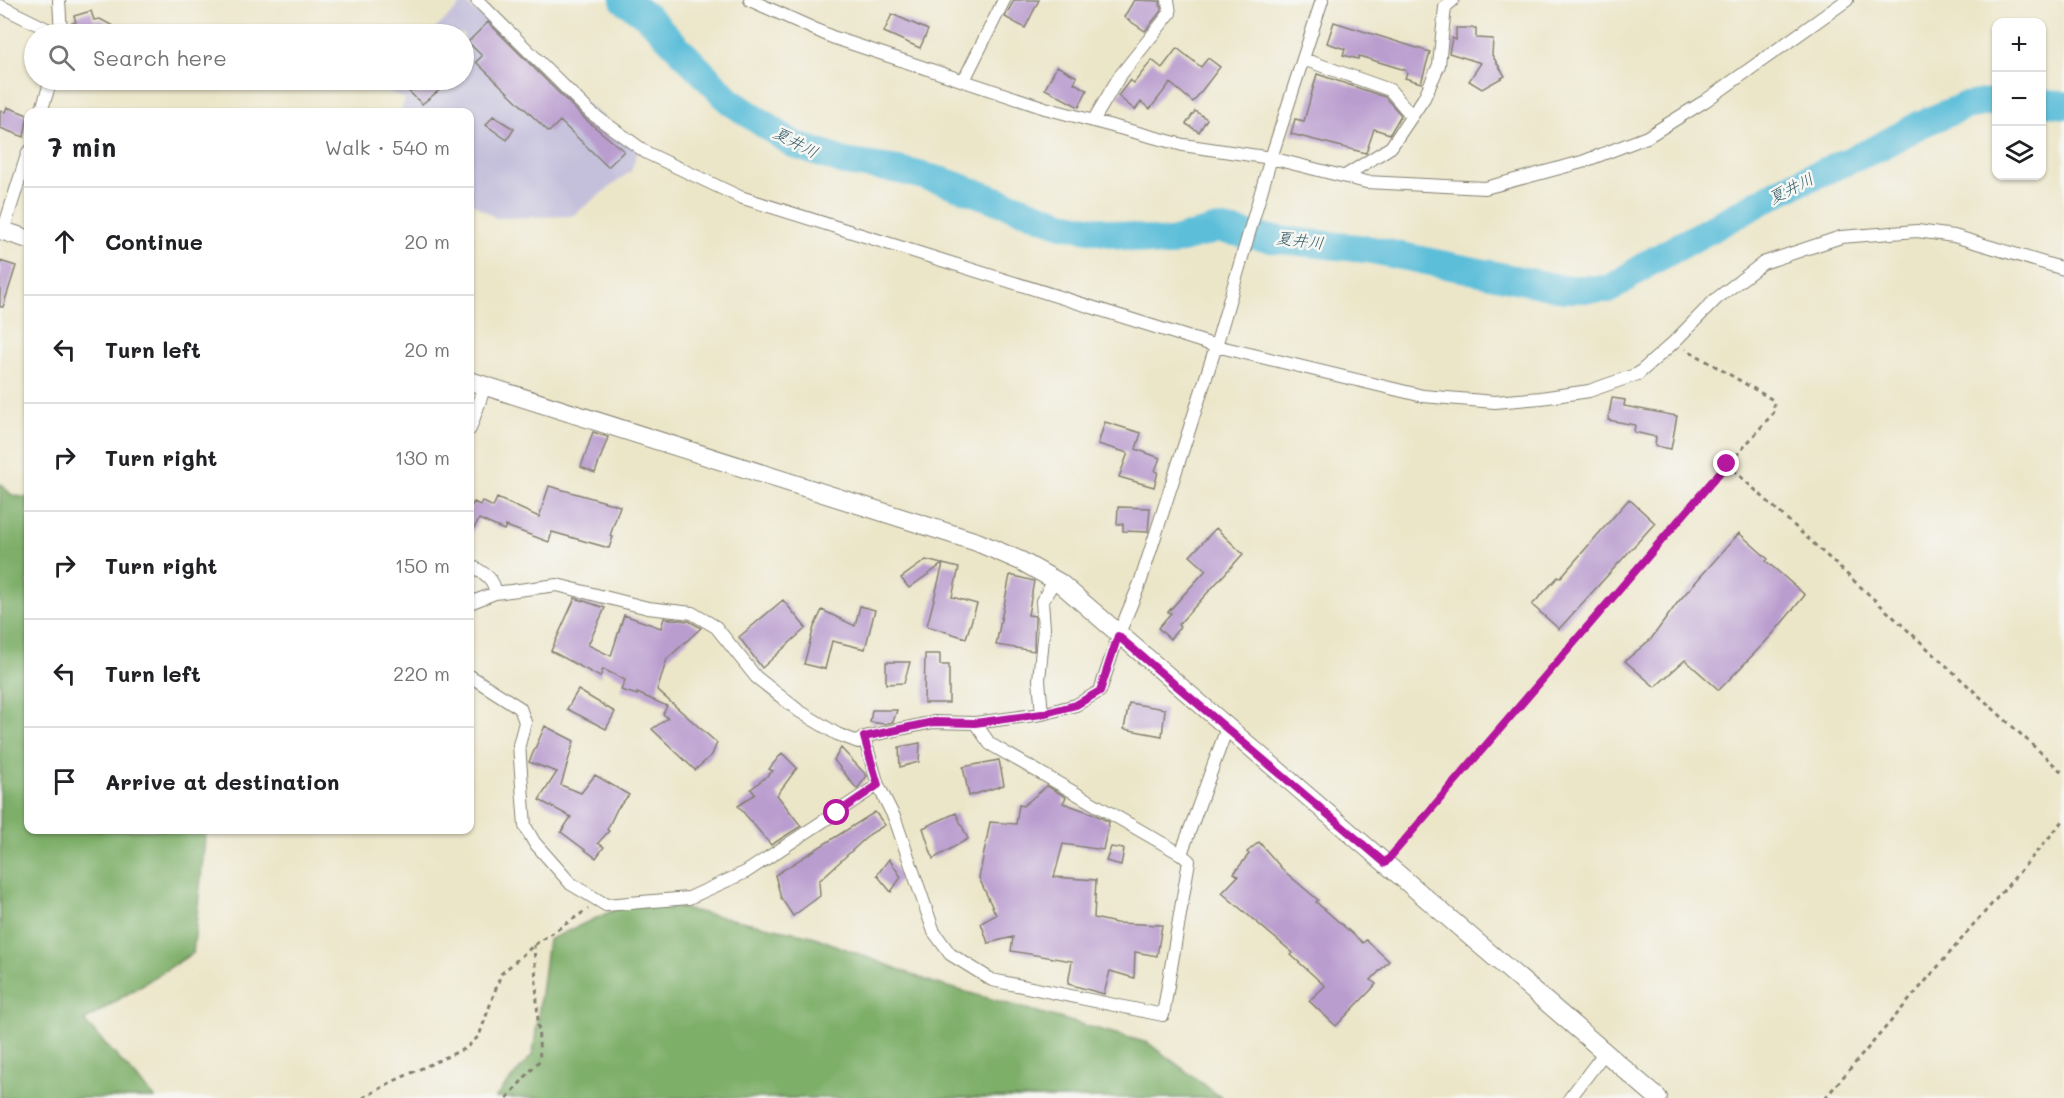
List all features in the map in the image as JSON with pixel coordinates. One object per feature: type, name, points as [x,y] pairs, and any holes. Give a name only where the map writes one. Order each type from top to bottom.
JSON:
[{"type":"street","points":[[59,0],[60,24]]},
{"type":"street","points":[[477,0],[591,113],[647,153],[740,197],[1216,346],[1423,396],[1496,402],[1589,391],[1638,374],[1674,342],[1716,299],[1763,263],[1841,237],[1917,231],[1945,234],[2064,269]]},
{"type":"street","points":[[750,0],[832,37],[1093,121],[1183,145],[1271,158],[1366,182],[1485,188],[1582,162],[1647,137],[1695,107],[1847,0]]},
{"type":"street","points":[[964,80],[1004,0]]},
{"type":"street","points":[[1093,121],[1119,77],[1170,13],[1168,0]]},
{"type":"street","points":[[474,601],[495,593],[557,585],[648,608],[692,612],[716,627],[756,677],[799,711],[837,734],[858,742],[864,737],[933,722],[975,723],[1042,714],[1076,705],[1100,691],[1118,636],[1140,583],[1216,346],[1271,158],[1322,0]]},
{"type":"street","points":[[1345,177],[1391,147],[1412,116],[1439,65],[1445,8],[1453,0]]},
{"type":"street","points":[[0,6],[37,24]]},
{"type":"street","points":[[1303,59],[1390,90],[1412,116]]},
{"type":"street","points":[[42,108],[48,90]]},
{"type":"street","points":[[24,164],[2,231],[24,238]]},
{"type":"street","points":[[474,403],[477,383],[957,535],[1021,561],[1055,580],[1658,1098]]},
{"type":"street","points":[[474,567],[486,574],[495,586],[495,593]]},
{"type":"street","points":[[1042,714],[1039,680],[1044,628],[1042,601],[1055,580]]},
{"type":"street","points":[[474,679],[520,708],[525,722],[519,745],[525,826],[534,842],[571,884],[606,905],[689,898],[746,872],[878,785]]},
{"type":"street","points":[[864,737],[878,785],[895,819],[934,932],[950,954],[992,980],[1163,1015],[1189,861],[1181,854],[990,744],[975,723]]},
{"type":"street","points":[[1181,854],[1227,728]]},
{"type":"street","points":[[1570,1098],[1605,1053]]},
{"type":"path","points":[[1385,863],[1775,411],[1773,400],[1674,342]]},
{"type":"path","points":[[1727,464],[2064,774]]},
{"type":"path","points":[[1825,1098],[2064,820]]},
{"type":"path","points":[[363,1098],[466,1048],[479,1036],[501,974],[534,945],[599,902]]},
{"type":"path","points":[[507,1098],[540,1060],[534,945]]},
{"type":"shaded area","points":[[464,2],[639,147],[631,171],[572,216],[496,218],[474,204],[474,108],[402,108],[405,99],[386,90],[474,90],[474,24],[441,24]]},
{"type":"green space","points":[[0,484],[12,495],[24,497],[24,834],[206,834],[193,953],[84,1021],[155,1098],[0,1098]]},
{"type":"green space","points":[[638,899],[812,936],[934,983],[1148,1043],[1222,1098],[495,1098],[533,1054],[548,940]]},
{"type":"building","points":[[1014,0],[1039,0],[1025,28],[1005,17]]},
{"type":"building","points":[[1134,0],[1160,1],[1161,11],[1145,31],[1124,17]]},
{"type":"building","points":[[91,11],[94,20],[100,19],[109,24],[69,24],[76,22],[74,16]]},
{"type":"building","points":[[892,14],[928,30],[920,48],[884,32]]},
{"type":"building","points":[[488,22],[585,119],[624,151],[608,167],[560,121],[549,132],[476,62],[482,56],[474,48],[474,36]]},
{"type":"building","points":[[1334,22],[1430,52],[1421,83],[1405,78],[1407,73],[1405,70],[1359,56],[1358,59],[1343,55],[1345,49],[1327,43]]},
{"type":"building","points":[[1456,28],[1476,28],[1476,38],[1493,39],[1492,55],[1505,76],[1482,89],[1469,81],[1481,63],[1449,53],[1452,38],[1456,40]]},
{"type":"building","points":[[1177,48],[1201,67],[1208,58],[1220,67],[1193,102],[1170,83],[1150,109],[1141,102],[1135,110],[1118,96],[1130,80],[1134,83],[1152,60],[1162,68]]},
{"type":"building","points":[[1057,66],[1077,77],[1074,83],[1087,90],[1079,107],[1045,89]]},
{"type":"building","points":[[1317,74],[1385,97],[1401,115],[1390,134],[1374,129],[1366,153],[1291,134],[1295,119],[1304,121]]},
{"type":"building","points":[[407,90],[440,90],[422,104]]},
{"type":"building","points":[[7,107],[24,113],[24,137],[0,128],[0,110],[5,112]]},
{"type":"building","points":[[1195,111],[1207,119],[1199,132],[1186,124]]},
{"type":"building","points":[[493,116],[514,129],[507,140],[486,125]]},
{"type":"building","points":[[0,261],[16,266],[3,307],[0,307]]},
{"type":"building","points":[[1612,398],[1625,400],[1624,406],[1677,416],[1671,449],[1655,446],[1656,437],[1634,432],[1635,425],[1608,420]]},
{"type":"building","points":[[1105,422],[1141,433],[1136,449],[1160,458],[1155,471],[1158,472],[1154,487],[1119,477],[1128,453],[1098,444]]},
{"type":"building","points":[[593,432],[608,437],[595,473],[581,467]]},
{"type":"building","points":[[549,486],[620,506],[610,536],[613,537],[609,548],[552,532],[549,542],[506,526],[504,530],[479,519],[474,528],[474,502],[480,505],[482,501],[493,507],[497,498],[539,517]]},
{"type":"building","points":[[1629,499],[1655,523],[1559,629],[1532,605],[1558,577],[1560,578]]},
{"type":"building","points":[[1118,507],[1150,508],[1148,532],[1123,531],[1123,524],[1117,524]]},
{"type":"building","points":[[1216,528],[1243,554],[1178,625],[1180,627],[1170,639],[1158,628],[1171,613],[1168,612],[1206,570],[1190,556]]},
{"type":"building","points":[[1739,533],[1768,559],[1766,561],[1805,595],[1771,636],[1719,690],[1685,660],[1655,687],[1625,661],[1651,639],[1678,602]]},
{"type":"building","points":[[926,560],[942,564],[909,588],[901,578]]},
{"type":"building","points":[[943,564],[959,568],[952,597],[977,604],[966,638],[927,626]]},
{"type":"building","points":[[1010,575],[1034,581],[1028,615],[1035,616],[1034,651],[996,645]]},
{"type":"building","points":[[575,598],[605,608],[588,645],[611,656],[624,615],[661,628],[664,618],[689,621],[701,628],[667,659],[657,690],[717,743],[712,755],[695,770],[652,729],[668,718],[663,714],[667,706],[637,693],[637,695],[621,690],[625,680],[603,669],[600,677],[551,651]]},
{"type":"building","points":[[783,600],[806,628],[762,668],[739,637]]},
{"type":"building","points":[[860,606],[875,610],[865,649],[832,641],[825,669],[804,664],[814,627],[822,610],[855,626]]},
{"type":"building","points":[[925,654],[940,654],[940,665],[949,665],[949,703],[924,703]]},
{"type":"building","points":[[886,662],[910,662],[904,683],[886,684]]},
{"type":"building","points":[[578,690],[615,712],[606,729],[567,709]]},
{"type":"building","points":[[1129,703],[1165,709],[1162,736],[1124,729]]},
{"type":"building","points":[[872,710],[897,710],[893,722],[884,724],[870,722]]},
{"type":"building","points":[[545,726],[574,741],[561,785],[581,793],[595,775],[629,795],[617,809],[607,830],[609,831],[598,843],[604,847],[596,858],[561,832],[571,817],[539,800],[557,772],[529,762]]},
{"type":"building","points":[[920,743],[919,762],[900,767],[899,747]]},
{"type":"building","points":[[841,748],[867,776],[857,789],[834,760]]},
{"type":"building","points":[[782,753],[797,768],[777,795],[801,826],[771,845],[738,806],[755,794],[751,789],[773,771],[769,769]]},
{"type":"building","points":[[999,760],[1004,785],[969,796],[963,767]]},
{"type":"building","points":[[1047,786],[1066,797],[1063,803],[1109,822],[1103,850],[1063,844],[1054,877],[1096,880],[1094,918],[1116,923],[1162,925],[1157,956],[1135,952],[1134,978],[1110,971],[1104,994],[1068,984],[1072,961],[1011,951],[1013,937],[988,943],[981,923],[996,915],[979,878],[990,822],[1016,824],[1019,805],[1023,806]]},
{"type":"building","points":[[875,812],[885,825],[870,834],[819,881],[820,896],[793,916],[781,898],[775,875]]},
{"type":"building","points":[[956,813],[968,839],[933,859],[923,828]]},
{"type":"building","points":[[1259,842],[1284,871],[1318,900],[1316,902],[1363,943],[1366,940],[1389,961],[1371,980],[1376,984],[1336,1026],[1309,1001],[1325,986],[1291,955],[1293,953],[1222,893],[1238,876],[1234,873],[1249,854],[1247,852]]},
{"type":"building","points":[[1111,847],[1124,849],[1121,865],[1106,861]]},
{"type":"building","points":[[889,859],[901,877],[891,892],[877,875]]},
{"type":"waterway","name":"夏井川","points":[[624,0],[649,18],[731,102],[793,144],[845,162],[899,170],[943,181],[1062,224],[1158,242],[1167,243],[1218,229],[1271,239],[1367,249],[1564,289],[1610,289],[1647,264],[1786,188],[1876,149],[1921,124],[1965,106],[1992,102]]},
{"type":"waterway","name":"夏井川","points":[[2046,103],[2064,105]]},
{"type":"route","points":[[837,813],[878,785],[864,737],[933,722],[975,723],[1042,714],[1076,705],[1100,691],[1118,636],[1385,863],[1727,464]]}]
